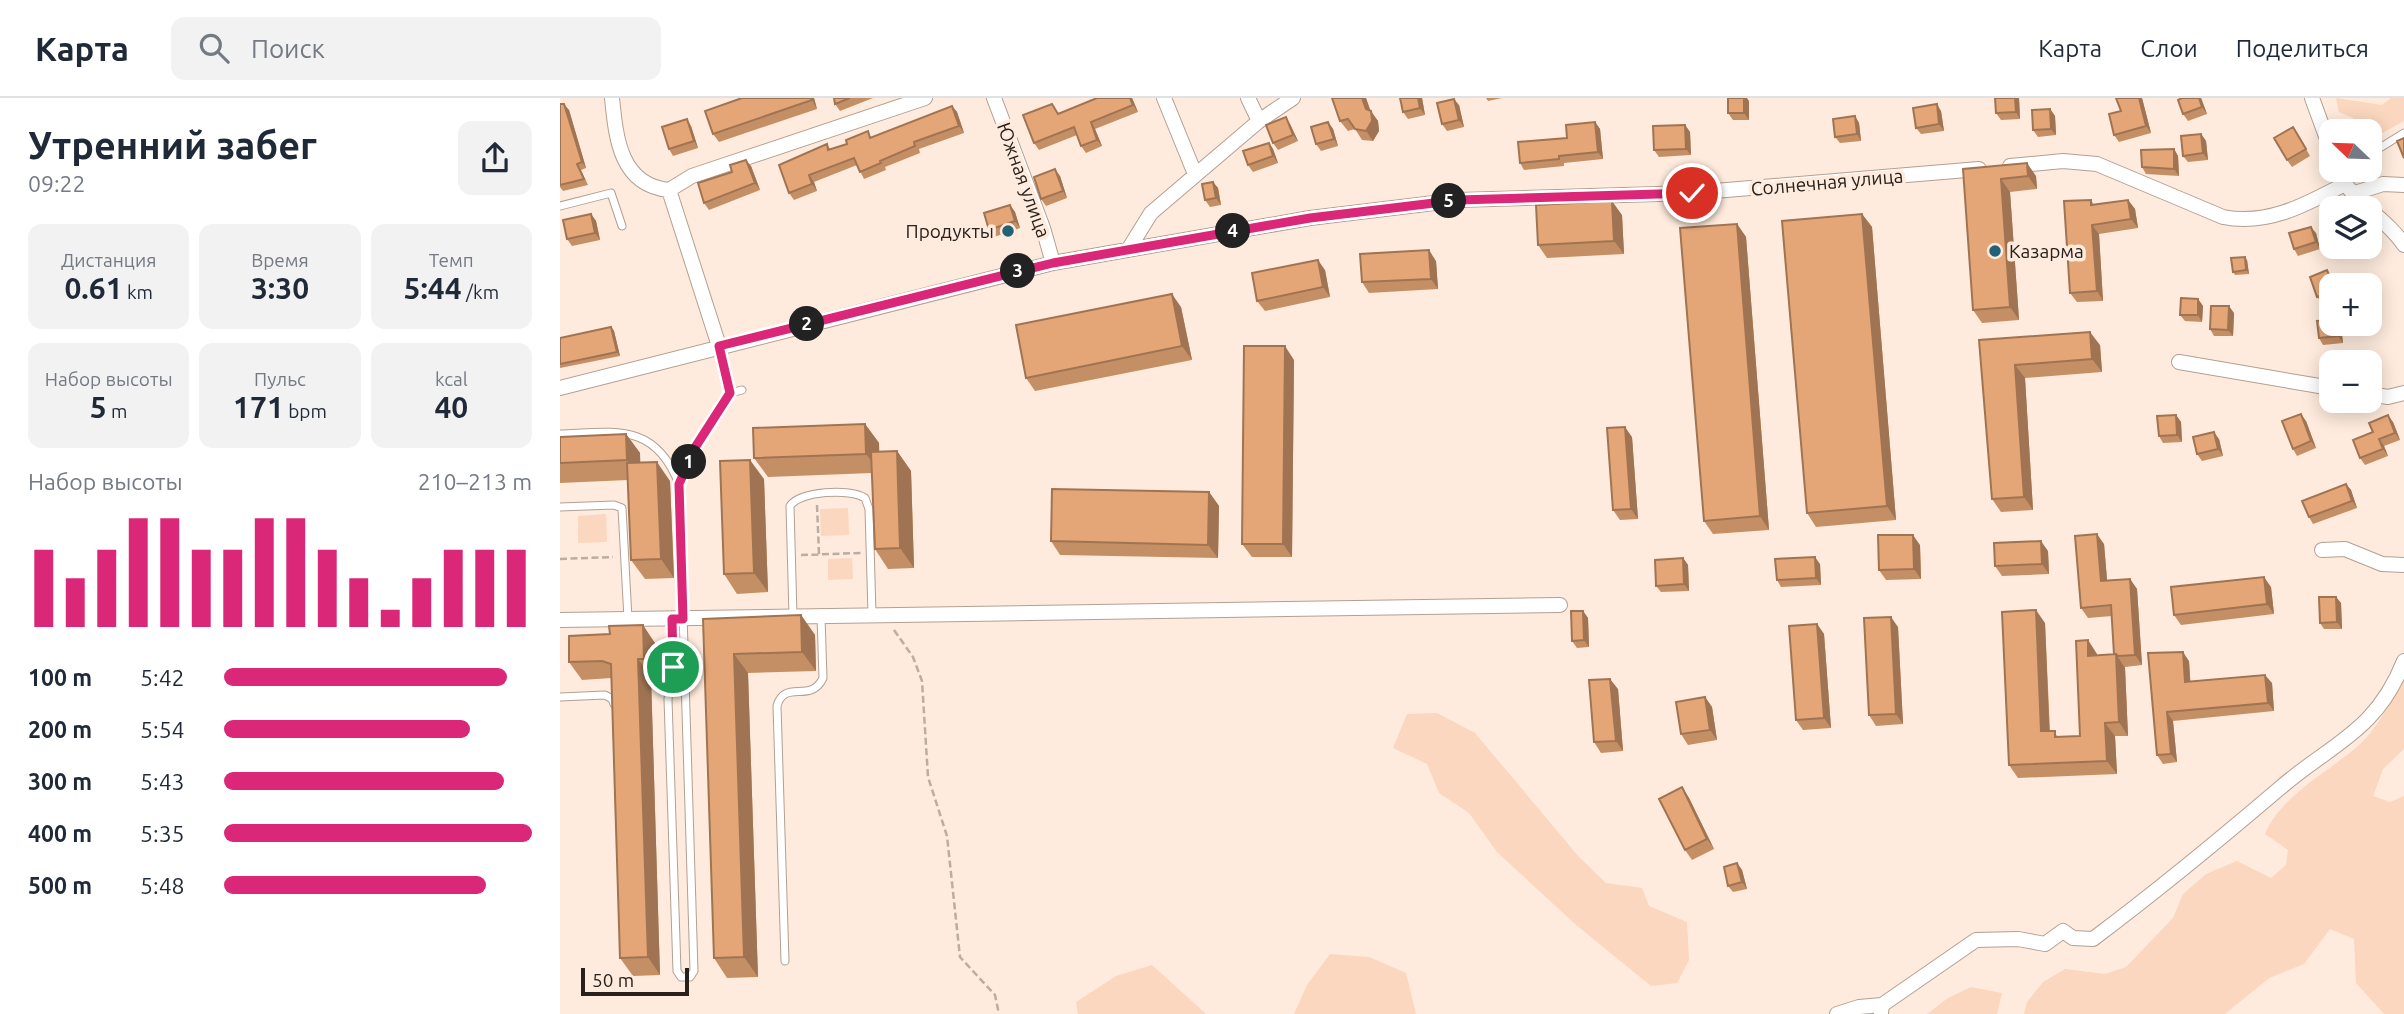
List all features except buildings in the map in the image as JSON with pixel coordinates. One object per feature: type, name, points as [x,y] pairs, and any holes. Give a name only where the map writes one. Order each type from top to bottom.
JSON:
[{"type":"street","points":[[612,98],[616,131],[630,172],[651,188],[668,190],[692,176],[925,98]]},
{"type":"street","name":"Южная улица","points":[[994,98],[1043,228],[1053,263]]},
{"type":"street","points":[[1164,98],[1195,174]]},
{"type":"street","points":[[1248,98],[1259,121]]},
{"type":"street","points":[[1128,250],[1151,213],[1259,121],[1293,98]]},
{"type":"street","points":[[2312,98],[2320,119]]},
{"type":"street","name":"Солнечная улица","points":[[560,388],[1053,263],[1310,218],[1459,200],[1692,193],[2063,161],[2096,164],[2223,217],[2243,221],[2261,220],[2304,205],[2338,182]]},
{"type":"street","points":[[2348,182],[2397,233],[2404,245]]},
{"type":"street","name":"Солнечная улица","points":[[2370,182],[2404,185]]},
{"type":"street","points":[[668,190],[719,346]]},
{"type":"street","points":[[2179,362],[2319,386]]},
{"type":"street","points":[[2382,396],[2404,393]]},
{"type":"street","points":[[2322,550],[2345,549],[2382,564],[2404,565]]},
{"type":"street","points":[[560,620],[1560,605]]},
{"type":"street","points":[[1837,1014],[1858,1007],[1882,1010],[1976,940],[2018,939],[2045,944],[2063,931],[2073,939],[2093,939],[2237,826],[2283,785],[2361,727],[2392,691],[2404,661]]},
{"type":"lane","points":[[2382,147],[2404,133]]},
{"type":"lane","points":[[560,206],[611,193],[622,226]]},
{"type":"lane","points":[[719,346],[730,393]]},
{"type":"lane","points":[[677,619],[668,699],[677,971],[681,977],[690,977],[694,971],[677,619],[679,484],[701,437],[730,393],[742,390]]},
{"type":"lane","points":[[560,434],[625,432],[638,436],[664,454],[679,484]]},
{"type":"lane","points":[[793,616],[790,506],[799,497],[855,493],[865,498],[869,509],[876,614]]},
{"type":"lane","points":[[560,507],[614,505],[622,508],[628,619]]},
{"type":"lane","points":[[785,961],[777,706],[780,697],[788,692],[811,692],[820,686],[823,678],[821,615]]},
{"type":"lane","points":[[560,697],[610,696],[614,717]]},
{"type":"path","points":[[817,494],[819,554]]},
{"type":"path","points":[[791,555],[870,552]]},
{"type":"path","points":[[560,559],[625,557]]},
{"type":"path","points":[[876,614],[905,644],[922,681],[928,777],[947,836],[960,957],[995,995],[999,1014]]},
{"type":"shaded area","points":[[2336,98],[2382,105],[2391,98],[2404,98],[2404,121],[2382,133],[2382,119],[2353,119],[2339,112]]},
{"type":"shaded area","points":[[848,508],[849,535],[821,536],[820,509]]},
{"type":"shaded area","points":[[606,514],[607,542],[578,543],[578,516]]},
{"type":"shaded area","points":[[852,558],[853,579],[828,580],[828,559]]},
{"type":"shaded area","points":[[2404,677],[2404,749],[2383,769],[2373,796],[2390,802],[2404,796],[2404,1014],[2384,1014],[2356,983],[2354,939],[2330,929],[2304,964],[2269,978],[2225,1014],[2024,1014],[2027,1002],[2043,982],[2065,969],[2105,974],[2126,967],[2173,918],[2183,894],[2206,874],[2237,861],[2271,878],[2286,865],[2288,850],[2265,834],[2273,820],[2294,796],[2366,738]]},
{"type":"shaded area","points":[[1437,713],[1475,733],[1579,857],[1606,883],[1642,888],[1649,906],[1687,922],[1689,960],[1677,983],[1651,986],[1575,924],[1497,852],[1469,813],[1439,793],[1427,764],[1393,748],[1407,714]]},
{"type":"shaded area","points":[[1330,954],[1369,957],[1406,973],[1416,1014],[1294,1014],[1307,985]]},
{"type":"shaded area","points":[[1152,965],[1206,1014],[1078,1014],[1076,1002],[1116,976]]},
{"type":"shaded area","points":[[1971,987],[2002,993],[1997,1014],[1927,1014],[1948,998]]},
{"type":"place","name":"Продукты","points":[[1008,231]]},
{"type":"place","name":"Казарма","points":[[1995,251]]},
{"type":"route","points":[[673,667],[672,619],[683,619],[679,484],[696,446],[730,393],[719,346],[1053,263],[1310,218],[1459,200],[1692,193]]}]
